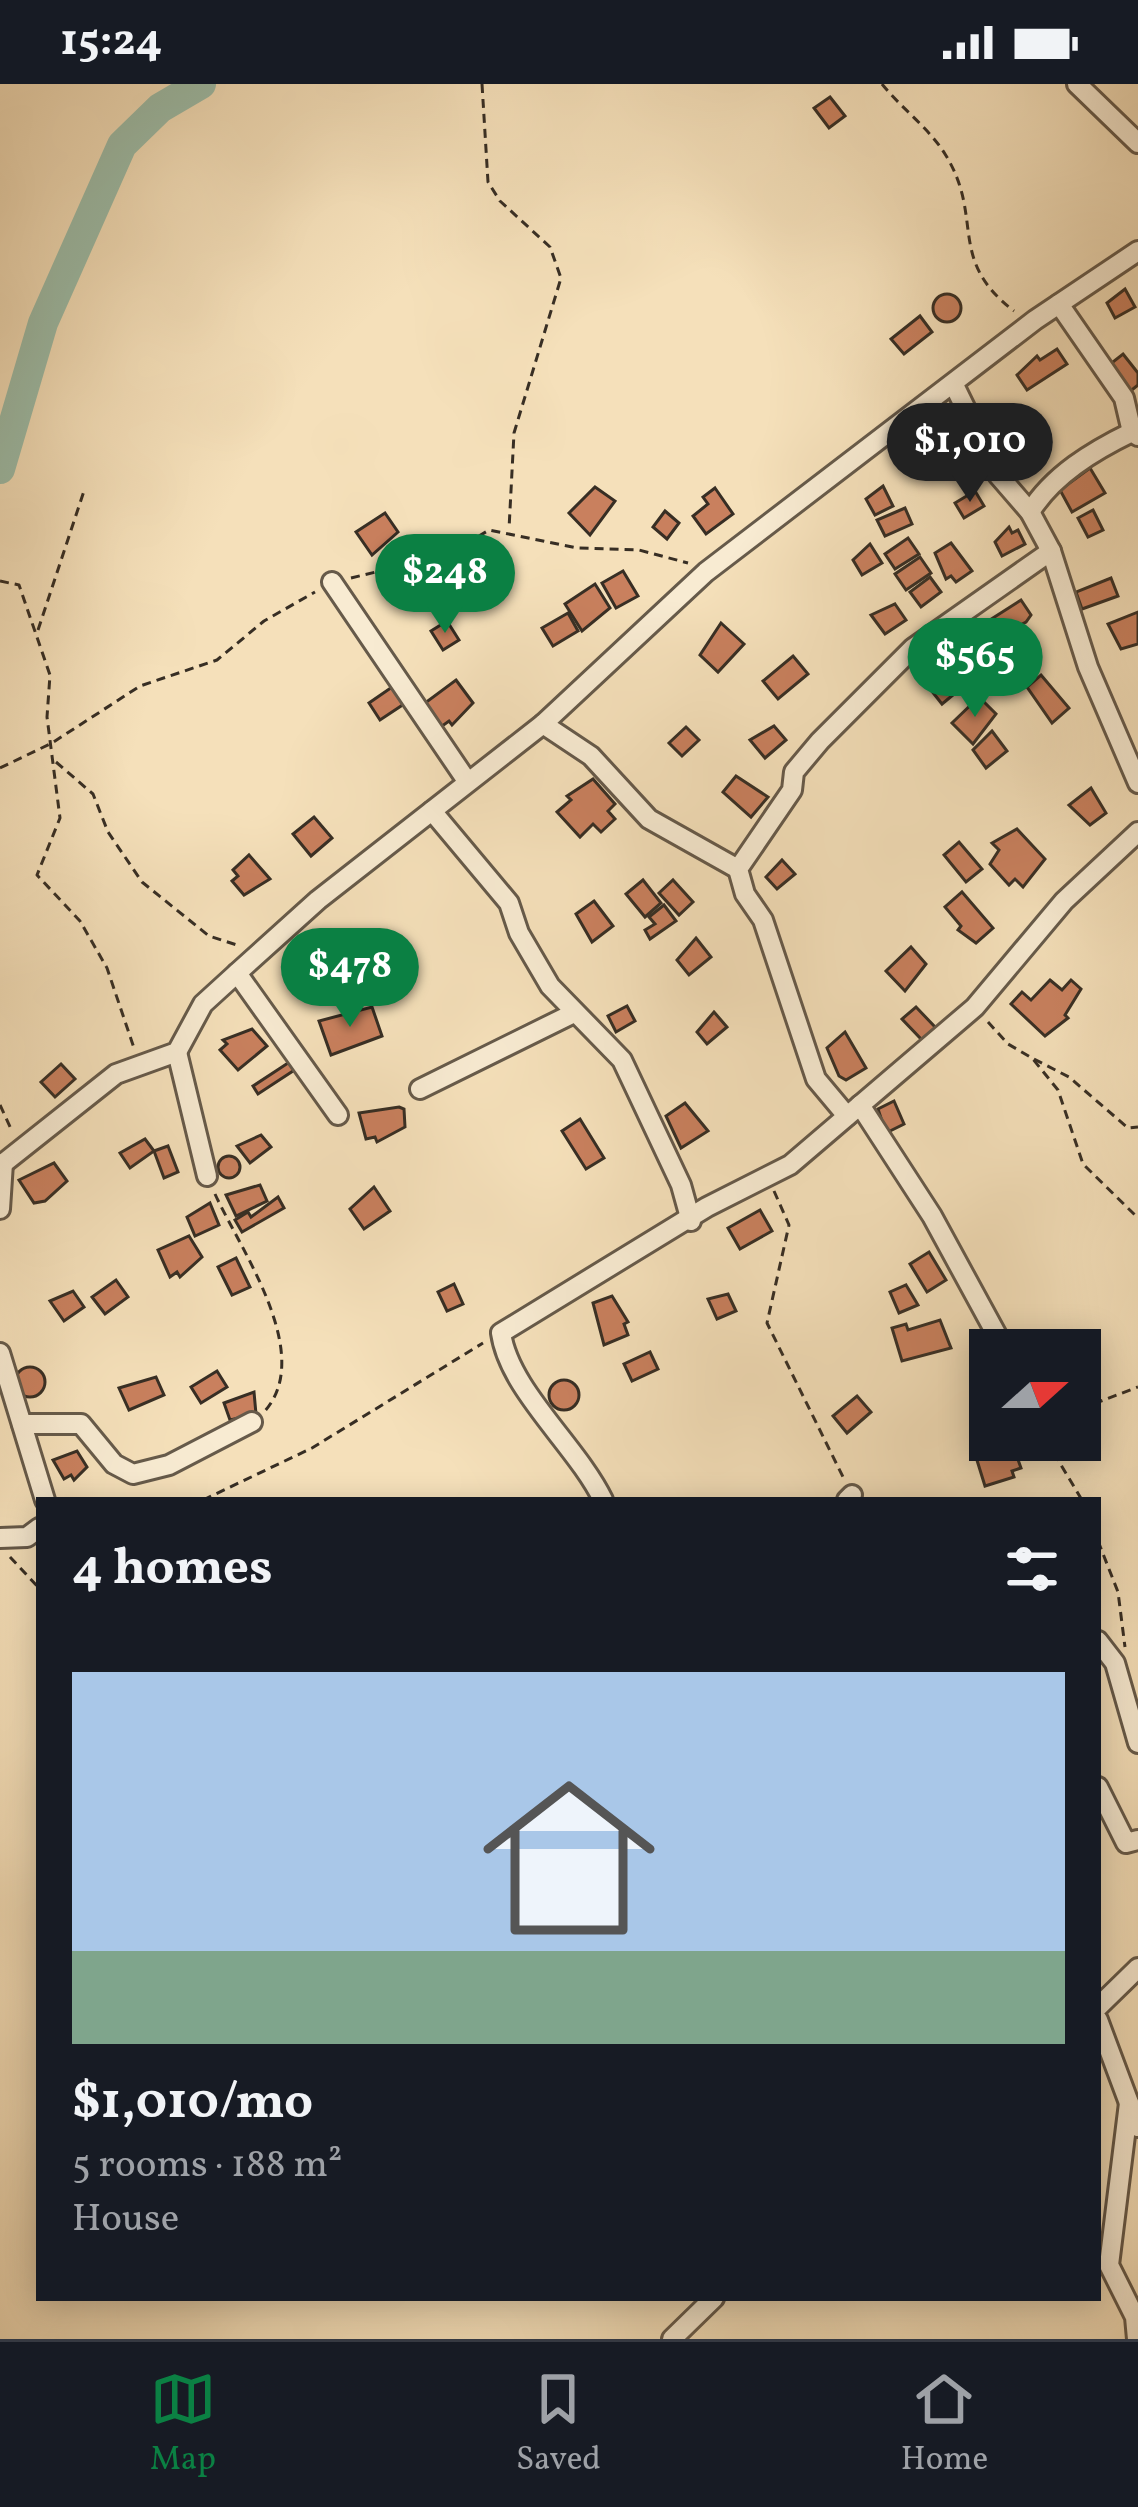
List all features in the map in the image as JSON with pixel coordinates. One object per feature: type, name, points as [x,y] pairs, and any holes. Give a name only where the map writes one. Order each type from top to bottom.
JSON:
[{"type":"street","points":[[1077,84],[1138,143]]},
{"type":"street","points":[[207,1176],[177,1052],[203,1004],[467,781],[543,724],[706,572],[1035,320],[1138,251]]},
{"type":"street","points":[[1030,512],[1046,486],[1093,452],[1135,434],[1124,398],[1059,304]]},
{"type":"street","points":[[954,385],[998,475],[1030,512],[1051,551],[1088,667],[1138,783]]},
{"type":"street","points":[[738,869],[792,790],[794,772],[820,742],[913,648],[1051,551]]},
{"type":"street","points":[[332,582],[467,781]]},
{"type":"street","points":[[543,724],[591,756],[649,819],[738,869],[745,895],[763,920],[816,1079],[853,1111],[932,1216],[993,1329]]},
{"type":"street","points":[[432,811],[508,903],[519,934],[574,1013],[622,1060],[681,1185],[691,1221]]},
{"type":"street","points":[[602,1497],[582,1461],[516,1375],[500,1333],[768,1178],[975,1007],[1064,901],[1138,832]]},
{"type":"street","points":[[236,974],[338,1114]]},
{"type":"street","points":[[420,1089],[574,1013]]},
{"type":"street","points":[[0,1209],[2,1165],[116,1074],[177,1052]]},
{"type":"street","points":[[0,1353],[45,1497]]},
{"type":"street","points":[[22,1424],[81,1424],[114,1464],[133,1474],[170,1465],[252,1422]]},
{"type":"street","points":[[2,1544],[36,1530]]},
{"type":"street","points":[[1101,1645],[1115,1664],[1138,1743]]},
{"type":"street","points":[[1101,1794],[1119,1837],[1126,1843],[1138,1840]]},
{"type":"street","points":[[1101,2004],[1138,1967]]},
{"type":"street","points":[[1101,2028],[1138,2127]]},
{"type":"street","points":[[1129,2103],[1108,2265],[1135,2318],[1137,2339]]},
{"type":"street","points":[[671,2339],[711,2301]]},
{"type":"path","points":[[482,84],[488,182],[500,201],[550,247],[561,278],[514,433],[508,531]]},
{"type":"path","points":[[882,84],[944,152],[966,197],[971,266],[990,293],[1035,320]]},
{"type":"path","points":[[37,632],[84,491]]},
{"type":"path","points":[[0,580],[19,585],[50,675],[47,717],[59,818],[37,875],[80,921],[107,968],[138,1064]]},
{"type":"path","points":[[55,762],[93,794],[108,832],[142,882],[209,936],[263,950]]},
{"type":"path","points":[[975,1007],[1008,1044],[1069,1077],[1128,1129],[1138,1127]]},
{"type":"path","points":[[1032,1058],[1058,1090],[1083,1164],[1138,1218]]},
{"type":"path","points":[[0,1105],[20,1150]]},
{"type":"path","points":[[207,1176],[239,1248],[264,1286],[278,1333],[279,1373],[269,1407],[252,1422]]},
{"type":"path","points":[[768,1178],[789,1225],[767,1323],[849,1497]]},
{"type":"path","points":[[209,1497],[333,1437],[500,1333]]},
{"type":"path","points":[[1101,1400],[1138,1387]]},
{"type":"path","points":[[1059,1461],[1080,1497]]},
{"type":"path","points":[[2,1544],[36,1584]]},
{"type":"path","points":[[1101,1548],[1118,1592],[1126,1654]]},
{"type":"building","points":[[830,97],[845,116],[829,128],[814,108]]},
{"type":"building","points":[[1125,289],[1135,307],[1115,318],[1107,303]]},
{"type":"building","points":[[947,294],[957,298],[961,308],[957,318],[947,322],[937,318],[933,308],[937,298]]},
{"type":"building","points":[[920,316],[932,332],[904,354],[891,339]]},
{"type":"building","points":[[1057,349],[1067,364],[1027,390],[1017,375],[1037,356],[1040,360]]},
{"type":"building","points":[[1123,354],[1138,373],[1138,385],[1128,393],[1109,365]]},
{"type":"building","points":[[1025,409],[1036,425],[1011,443],[999,427]]},
{"type":"building","points":[[1090,468],[1105,493],[1072,512],[1060,490]]},
{"type":"building","points":[[883,486],[893,506],[875,515],[866,499]]},
{"type":"building","points":[[595,487],[615,501],[590,535],[569,513]]},
{"type":"building","points":[[715,488],[733,514],[706,534],[693,516],[708,504],[703,497]]},
{"type":"building","points":[[975,491],[984,506],[964,518],[955,503]]},
{"type":"building","points":[[905,508],[912,524],[885,536],[877,520]]},
{"type":"building","points":[[1093,510],[1103,530],[1088,537],[1078,518]]},
{"type":"building","points":[[665,511],[679,523],[667,539],[653,527]]},
{"type":"building","points":[[385,513],[398,532],[372,555],[356,532]]},
{"type":"building","points":[[1009,527],[1012,533],[1018,530],[1025,544],[1002,556],[995,542]]},
{"type":"building","points":[[908,538],[919,554],[895,569],[885,554]]},
{"type":"building","points":[[951,543],[972,571],[956,582],[951,576],[946,579],[935,553]]},
{"type":"building","points":[[870,544],[882,563],[862,575],[853,560]]},
{"type":"building","points":[[920,557],[931,573],[906,590],[895,574]]},
{"type":"building","points":[[623,571],[638,596],[616,608],[602,583]]},
{"type":"building","points":[[930,577],[941,592],[921,607],[910,592]]},
{"type":"building","points":[[1111,578],[1118,596],[1082,609],[1076,592]]},
{"type":"building","points":[[595,584],[610,608],[582,631],[565,604]]},
{"type":"building","points":[[1021,600],[1031,615],[1026,622],[991,640],[982,625]]},
{"type":"building","points":[[895,604],[906,620],[885,634],[871,615]]},
{"type":"building","points":[[1138,612],[1138,644],[1121,649],[1108,624]]},
{"type":"building","points":[[568,613],[578,631],[553,646],[542,628]]},
{"type":"building","points":[[447,621],[459,640],[443,650],[431,631]]},
{"type":"building","points":[[721,623],[744,644],[718,672],[700,655]]},
{"type":"building","points":[[1028,638],[1038,648],[1016,670],[1006,659]]},
{"type":"building","points":[[963,648],[982,671],[942,704],[923,680],[934,671],[931,667]]},
{"type":"building","points":[[793,656],[808,674],[778,699],[763,681]]},
{"type":"building","points":[[1041,675],[1069,708],[1052,723],[1027,687]]},
{"type":"building","points":[[456,680],[473,703],[452,725],[449,721],[438,729],[421,706]]},
{"type":"building","points":[[395,685],[407,702],[380,720],[369,703]]},
{"type":"building","points":[[979,697],[996,714],[973,744],[952,723]]},
{"type":"building","points":[[774,726],[786,740],[765,758],[750,740]]},
{"type":"building","points":[[686,727],[699,740],[682,756],[669,743]]},
{"type":"building","points":[[992,731],[1007,751],[986,768],[973,750]]},
{"type":"building","points":[[736,776],[768,797],[751,817],[723,792]]},
{"type":"building","points":[[593,779],[615,804],[608,811],[615,819],[601,832],[593,824],[580,837],[557,812],[571,800],[567,796]]},
{"type":"building","points":[[1091,788],[1106,813],[1090,825],[1069,805]]},
{"type":"building","points":[[314,817],[332,838],[311,856],[293,834]]},
{"type":"building","points":[[1017,829],[1045,859],[1023,887],[1015,879],[1009,885],[990,864],[999,850],[992,843]]},
{"type":"building","points":[[959,842],[982,869],[966,882],[944,855]]},
{"type":"building","points":[[249,855],[270,879],[244,895],[232,881],[238,876],[233,870]]},
{"type":"building","points":[[782,860],[795,874],[777,889],[766,877]]},
{"type":"building","points":[[643,880],[661,903],[645,917],[626,894]]},
{"type":"building","points":[[673,880],[693,902],[679,915],[659,893]]},
{"type":"building","points":[[962,892],[993,928],[976,943],[958,930],[961,926],[945,907]]},
{"type":"building","points":[[594,901],[613,926],[592,942],[576,914]]},
{"type":"building","points":[[664,905],[676,921],[650,939],[645,930],[655,924],[649,917]]},
{"type":"building","points":[[696,938],[711,957],[689,975],[677,960]]},
{"type":"building","points":[[911,947],[926,964],[905,991],[886,971]]},
{"type":"building","points":[[1050,980],[1062,990],[1071,980],[1081,989],[1065,1015],[1068,1018],[1045,1036],[1011,1004],[1022,992],[1031,1000]]},
{"type":"building","points":[[627,1006],[635,1021],[616,1032],[608,1016]]},
{"type":"building","points":[[372,1007],[382,1036],[331,1055],[319,1021]]},
{"type":"building","points":[[916,1007],[936,1028],[923,1041],[902,1019]]},
{"type":"building","points":[[714,1012],[727,1027],[707,1044],[697,1032]]},
{"type":"building","points":[[252,1029],[267,1046],[238,1070],[220,1050],[227,1044],[223,1040]]},
{"type":"building","points":[[845,1032],[866,1068],[846,1080],[839,1076],[827,1048]]},
{"type":"building","points":[[291,1061],[296,1069],[258,1094],[253,1086]]},
{"type":"building","points":[[61,1064],[75,1079],[55,1097],[41,1082]]},
{"type":"building","points":[[894,1101],[904,1124],[886,1133],[878,1109]]},
{"type":"building","points":[[685,1103],[708,1131],[681,1148],[666,1116]]},
{"type":"building","points":[[404,1109],[405,1127],[377,1142],[375,1137],[366,1139],[359,1113]]},
{"type":"building","points":[[580,1119],[604,1158],[586,1169],[562,1131]]},
{"type":"building","points":[[261,1135],[271,1147],[250,1163],[237,1146]]},
{"type":"building","points":[[145,1139],[154,1151],[130,1168],[120,1153]]},
{"type":"building","points":[[168,1146],[178,1172],[164,1178],[154,1151]]},
{"type":"building","points":[[229,1156],[240,1167],[229,1178],[218,1167]]},
{"type":"building","points":[[54,1163],[67,1181],[45,1201],[34,1203],[19,1180]]},
{"type":"building","points":[[260,1185],[267,1201],[236,1216],[226,1195]]},
{"type":"building","points":[[374,1187],[390,1211],[364,1229],[350,1209]]},
{"type":"building","points":[[278,1197],[284,1208],[242,1232],[235,1220],[248,1212],[251,1217]]},
{"type":"building","points":[[210,1203],[219,1225],[195,1236],[187,1217]]},
{"type":"building","points":[[760,1210],[772,1231],[740,1249],[728,1228]]},
{"type":"building","points":[[189,1236],[202,1257],[180,1277],[177,1272],[170,1277],[158,1250]]},
{"type":"building","points":[[929,1252],[946,1280],[927,1292],[910,1264]]},
{"type":"building","points":[[236,1258],[250,1287],[232,1295],[218,1267]]},
{"type":"building","points":[[116,1280],[128,1297],[105,1314],[92,1297]]},
{"type":"building","points":[[454,1284],[463,1304],[447,1311],[438,1292]]},
{"type":"building","points":[[906,1285],[918,1305],[899,1313],[890,1292]]},
{"type":"building","points":[[73,1291],[84,1307],[64,1321],[50,1301]]},
{"type":"building","points":[[728,1294],[736,1311],[717,1319],[708,1299]]},
{"type":"building","points":[[612,1296],[628,1322],[624,1324],[628,1335],[604,1345],[593,1303]]},
{"type":"building","points":[[940,1320],[951,1348],[902,1361],[892,1328],[906,1324],[908,1330]]},
{"type":"building","points":[[650,1352],[658,1369],[632,1381],[624,1364]]},
{"type":"building","points":[[30,1367],[45,1382],[30,1397],[15,1382]]},
{"type":"building","points":[[217,1371],[227,1387],[201,1403],[191,1387]]},
{"type":"building","points":[[156,1377],[164,1395],[129,1410],[119,1388]]},
{"type":"building","points":[[564,1380],[579,1395],[564,1410],[549,1395]]},
{"type":"building","points":[[254,1392],[256,1414],[230,1420],[224,1403]]},
{"type":"building","points":[[857,1396],[871,1412],[847,1433],[833,1416]]},
{"type":"building","points":[[77,1451],[87,1467],[74,1480],[71,1475],[64,1479],[53,1460]]},
{"type":"building","points":[[977,1461],[1018,1461],[1021,1468],[1012,1471],[1014,1477],[985,1486]]},
{"type":"waterway","points":[[0,469],[43,323],[122,145],[160,108],[201,84]]}]
